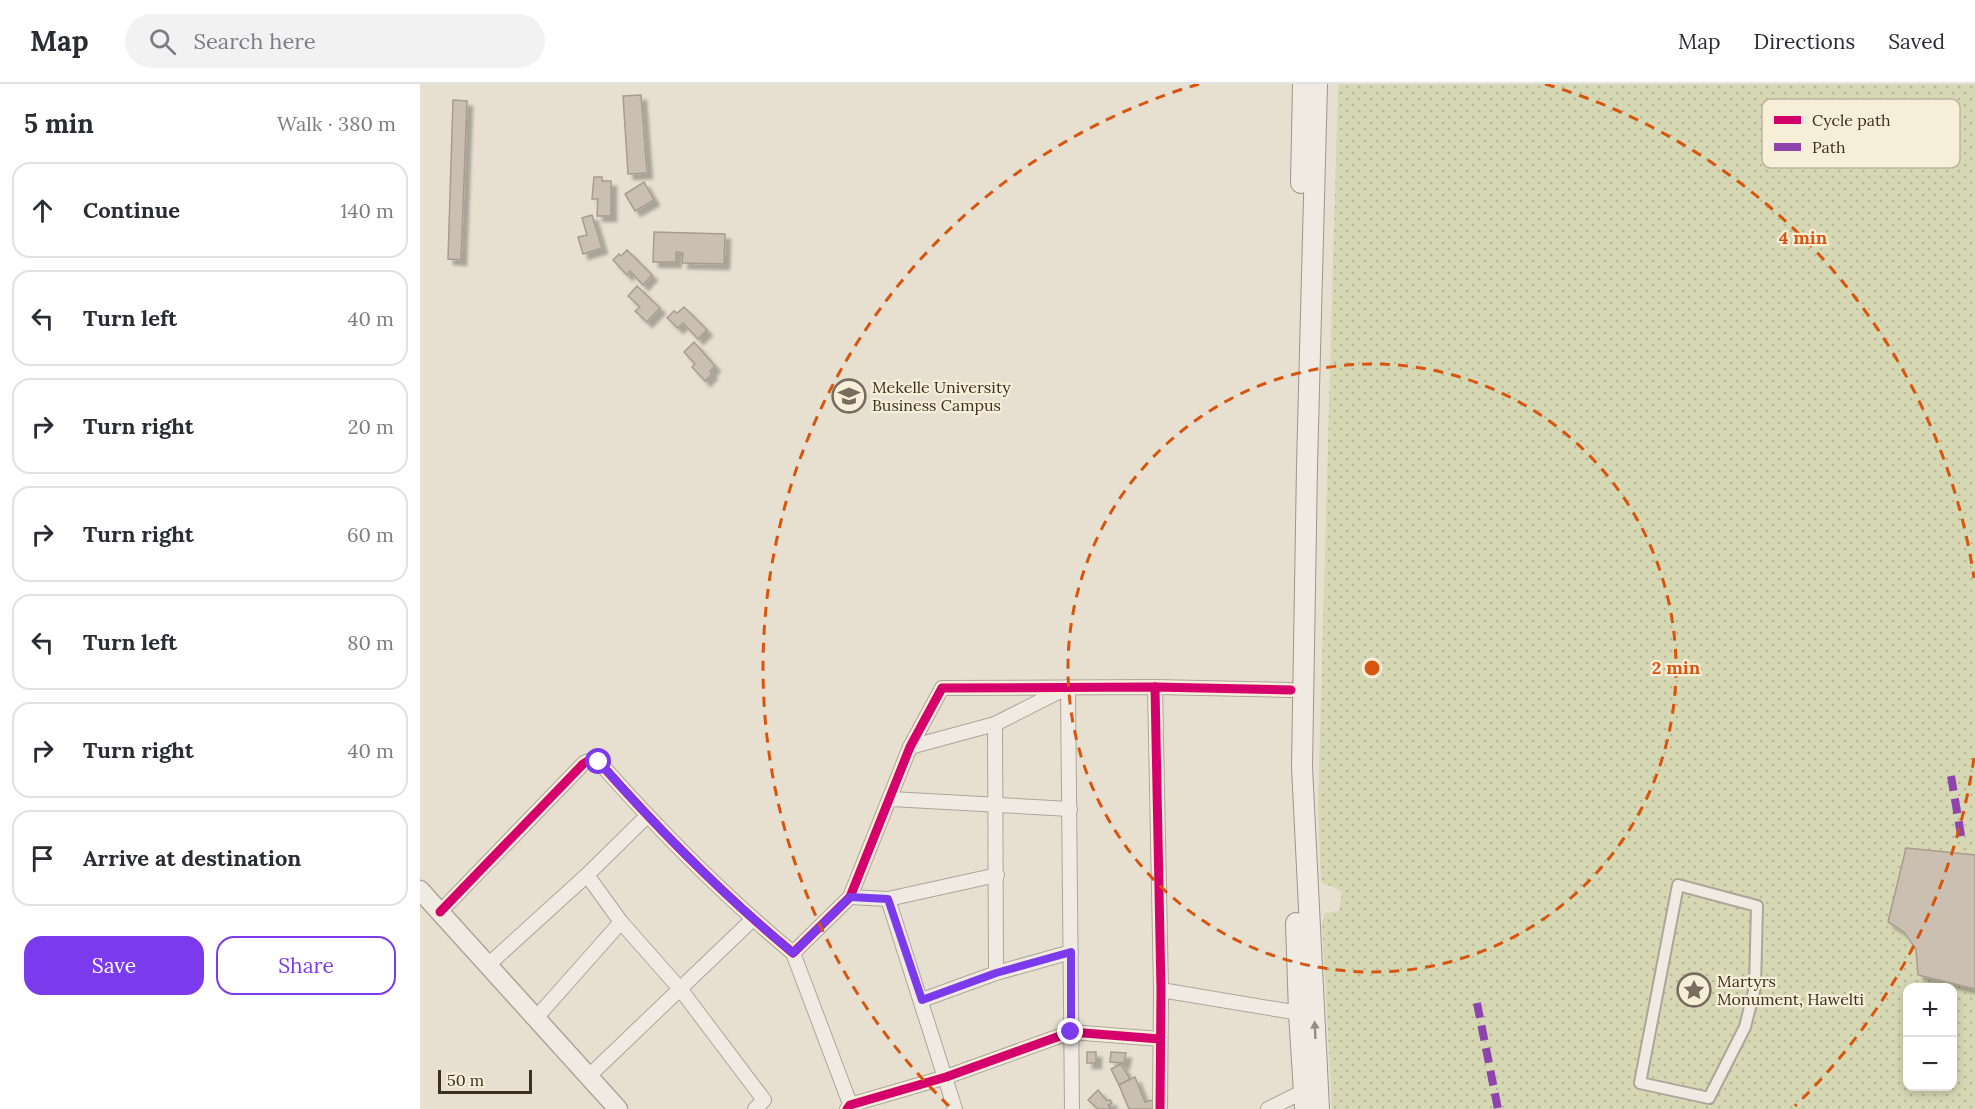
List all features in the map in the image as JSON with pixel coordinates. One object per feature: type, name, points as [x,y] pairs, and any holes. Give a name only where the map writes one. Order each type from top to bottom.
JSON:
[{"type":"main road","points":[[1304,84],[1291,690],[1292,828],[1299,1013],[1305,1100]]},
{"type":"main road","points":[[1317,84],[1306,466],[1302,767],[1319,1109]]},
{"type":"street","points":[[910,747],[995,724],[1068,687]]},
{"type":"street","points":[[1068,687],[1072,1109]]},
{"type":"street","points":[[793,953],[850,897],[910,747],[942,688],[1155,687],[1291,690]]},
{"type":"street","points":[[1155,687],[1161,990],[1160,1109]]},
{"type":"street","points":[[995,724],[996,973]]},
{"type":"street","points":[[440,912],[587,761],[599,762],[647,816],[753,919],[793,953],[850,1108],[946,1077],[1071,1032],[1160,1039]]},
{"type":"street","points":[[891,799],[996,807],[1070,809]]},
{"type":"street","points":[[488,965],[587,875],[647,816]]},
{"type":"street","points":[[587,875],[621,922],[681,990],[764,1100],[754,1109]]},
{"type":"street","points":[[850,897],[888,899],[997,875]]},
{"type":"street","points":[[1678,885],[1757,906],[1755,987],[1745,1027],[1709,1098],[1640,1083],[1678,885]]},
{"type":"street","points":[[420,891],[618,1109]]},
{"type":"street","points":[[888,899],[955,1109]]},
{"type":"street","points":[[589,1076],[753,919]]},
{"type":"street","points":[[536,1018],[621,922]]},
{"type":"street","points":[[922,1000],[996,973],[1071,952]]},
{"type":"street","points":[[1161,990],[1299,1013]]},
{"type":"street","points":[[1268,1109],[1305,1100]]},
{"type":"green space","points":[[1338,84],[1975,84],[1975,1109],[1332,1109],[1322,923],[1325,913],[1339,911],[1342,891],[1321,882],[1318,805]]},
{"type":"building","points":[[641,95],[647,173],[628,174],[623,96]]},
{"type":"building","points":[[453,100],[467,101],[461,260],[448,259]]},
{"type":"building","points":[[594,177],[602,177],[602,181],[611,181],[611,216],[597,216],[598,199],[592,199]]},
{"type":"building","points":[[644,182],[654,200],[635,211],[625,194]]},
{"type":"building","points":[[592,215],[602,248],[583,254],[578,237],[587,235],[582,218]]},
{"type":"building","points":[[654,232],[725,234],[724,264],[682,263],[683,253],[676,252],[676,262],[653,262]]},
{"type":"building","points":[[627,250],[652,275],[643,285],[630,271],[627,275],[613,260]]},
{"type":"building","points":[[637,286],[660,308],[647,322],[635,311],[640,307],[628,296]]},
{"type":"building","points":[[684,307],[707,330],[698,339],[683,323],[678,328],[667,318],[674,311],[677,313]]},
{"type":"building","points":[[694,342],[715,366],[710,371],[712,374],[705,381],[692,367],[695,364],[684,352]]},
{"type":"building","points":[[1906,848],[1975,855],[1975,989],[1918,975],[1916,949],[1904,932],[1888,922]]},
{"type":"building","points":[[1087,1052],[1096,1052],[1096,1063],[1087,1063]]},
{"type":"building","points":[[1111,1052],[1126,1053],[1124,1063],[1110,1062]]},
{"type":"building","points":[[1121,1064],[1130,1079],[1119,1085],[1111,1069]]},
{"type":"building","points":[[1135,1077],[1145,1102],[1153,1100],[1157,1109],[1129,1109],[1119,1085]]},
{"type":"building","points":[[1098,1090],[1107,1101],[1110,1100],[1112,1103],[1108,1105],[1111,1109],[1098,1109],[1088,1100]]},
{"type":"marked path","points":[[1951,776],[1962,841]]},
{"type":"marked path","points":[[1477,1003],[1498,1109]]},
{"type":"cycle path","points":[[1155,687],[1161,990],[1160,1109]]},
{"type":"cycle path","points":[[440,912],[583,764],[594,761],[599,762],[668,837],[717,885],[793,953],[850,897],[910,747],[942,688],[1155,687],[1291,690]]},
{"type":"cycle path","points":[[847,1109],[850,1105],[946,1077],[1071,1032],[1160,1039]]},
{"type":"place","name":"Mekelle University Business Campus","points":[[849,396]]},
{"type":"place","name":"Martyrs Monument, Hawelti","points":[[1694,990]]},
{"type":"route","points":[[599,762],[647,816],[753,919],[793,953],[850,897],[888,899],[922,1000],[996,973],[1071,952],[1071,1032]]}]
